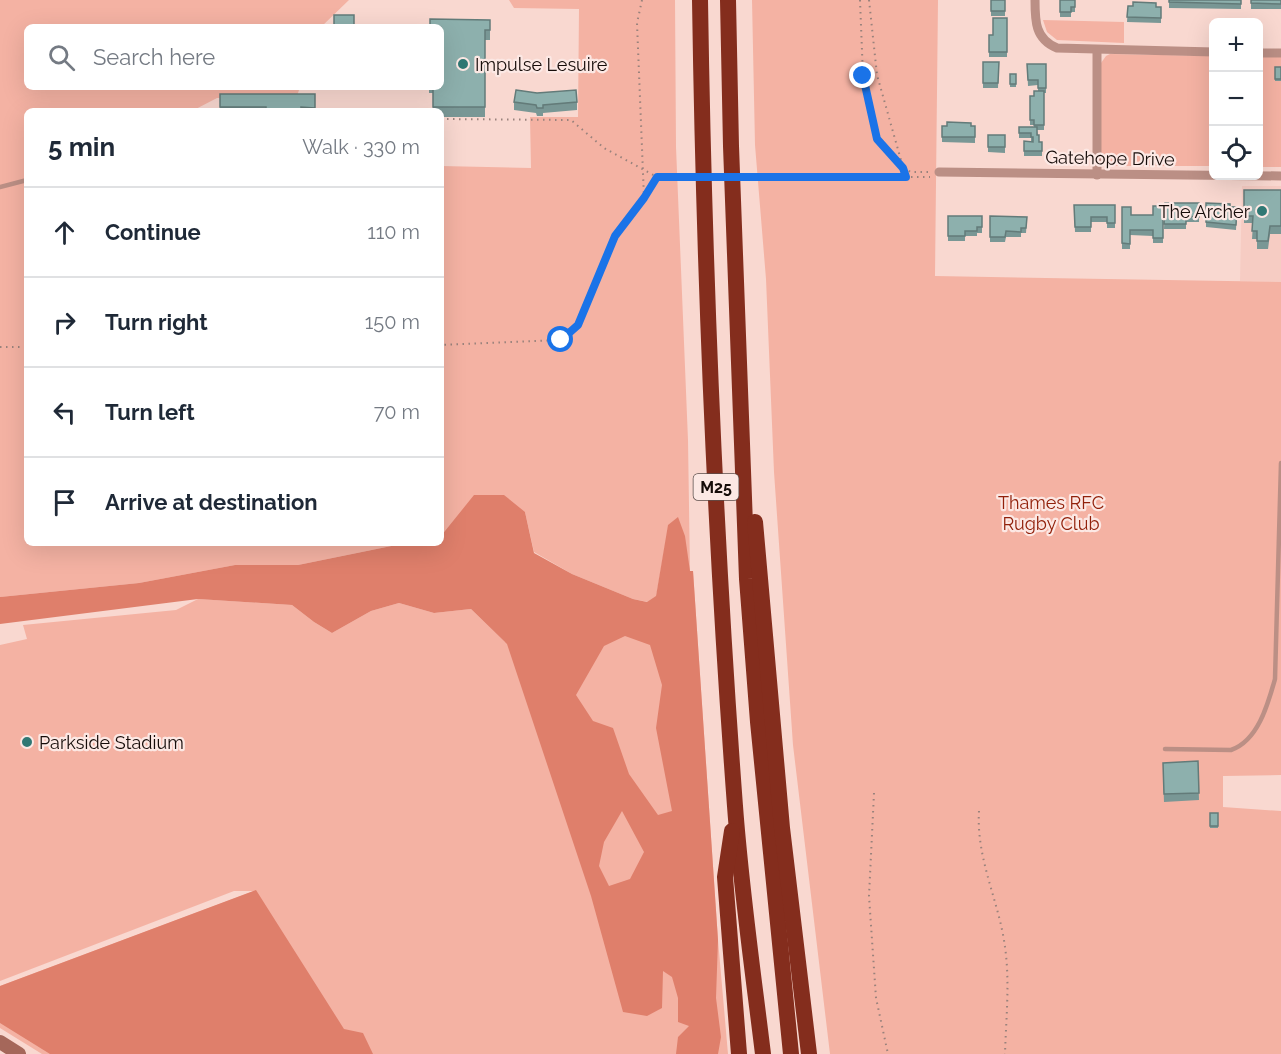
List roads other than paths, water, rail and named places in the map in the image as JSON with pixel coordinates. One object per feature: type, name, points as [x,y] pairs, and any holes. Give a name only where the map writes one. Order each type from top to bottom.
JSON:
[{"type":"highway","name":"M25","points":[[700,0],[711,368],[735,808],[763,1054]]},
{"type":"highway","name":"M25","points":[[728,0],[731,158],[747,579],[758,722],[791,1054]]},
{"type":"highway","name":"M25","points":[[739,366],[782,828],[809,1054]]},
{"type":"highway","name":"M25","points":[[735,808],[724,877],[740,1054]]},
{"type":"highway","name":"M25","points":[[753,973],[755,1054]]},
{"type":"main road","points":[[0,1042],[19,1054]]},
{"type":"street","points":[[1035,0],[1037,28],[1046,43],[1062,50],[1209,52]]},
{"type":"street","points":[[1097,51],[1097,175]]},
{"type":"street","points":[[1263,52],[1281,53]]},
{"type":"street","name":"Gatehope Drive","points":[[937,174],[1281,176]]},
{"type":"lane","points":[[0,187],[24,181]]},
{"type":"lane","points":[[1165,749],[1232,750],[1252,734],[1265,709],[1275,679],[1281,463]]},
{"type":"place","name":"Impulse Lesuire","points":[[463,64]]},
{"type":"place","name":"The Archer","points":[[1262,211]]},
{"type":"place","name":"Parkside Stadium","points":[[27,742]]},
{"type":"park label","name":"Thames RFC Rugby Club","points":[[1051,512]]}]
